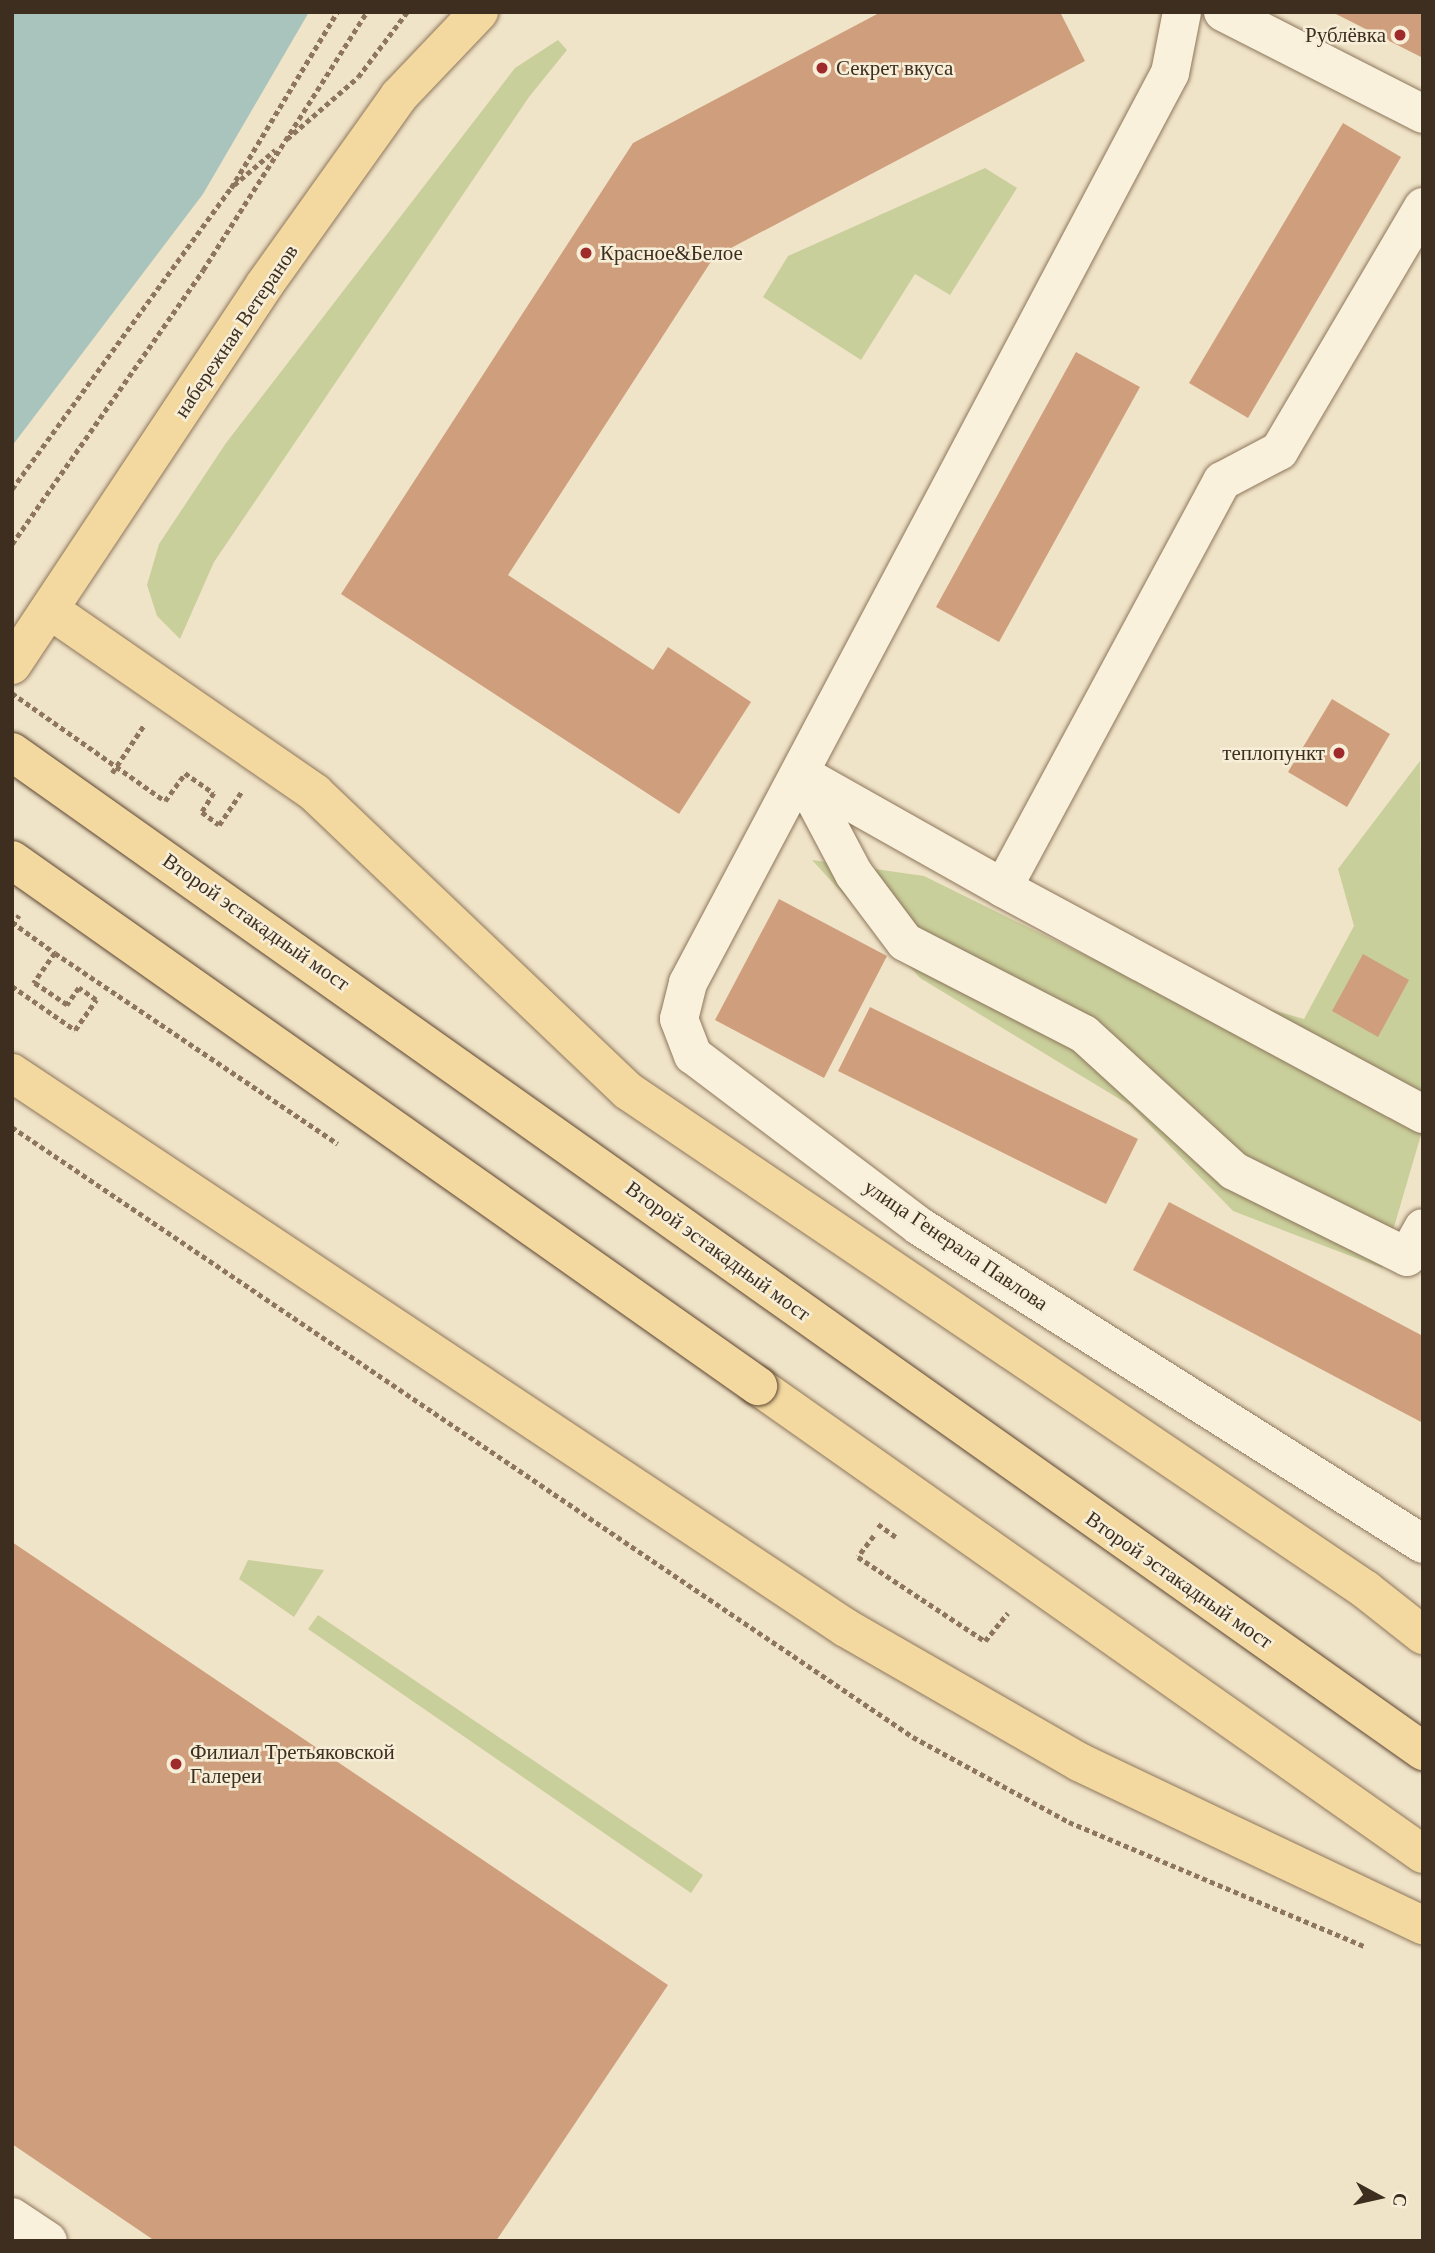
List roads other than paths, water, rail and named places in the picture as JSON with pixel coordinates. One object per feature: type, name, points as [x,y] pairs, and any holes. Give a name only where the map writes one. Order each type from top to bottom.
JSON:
[{"type":"main road","name":"набережная Ветеранов","points":[[12,665],[265,284],[399,96],[479,12]]},
{"type":"main road","points":[[50,610],[266,754],[355,828],[628,1091],[1366,1590],[1423,1634]]},
{"type":"main road","name":"Второй эстакадный мост","points":[[12,752],[1423,1751]]},
{"type":"main road","points":[[12,860],[1423,1854]]},
{"type":"main road","points":[[12,1073],[656,1506],[846,1628],[1079,1762],[1423,1925]]},
{"type":"street","name":"улица Генерала Павлова","points":[[1182,12],[1170,73],[801,774],[688,982],[679,1019],[693,1055],[919,1226],[1423,1544]]},
{"type":"street","points":[[1223,12],[1423,114]]},
{"type":"street","points":[[1003,888],[1222,481],[1279,452],[1423,207]]},
{"type":"street","points":[[801,774],[1003,888],[1423,1114]]},
{"type":"street","points":[[801,774],[854,874],[905,942],[1084,1034],[1234,1171],[1407,1257],[1423,1228]]},
{"type":"street","points":[[12,2217],[48,2241]]},
{"type":"water","points":[[12,12],[309,12],[203,194],[12,446]]},
{"type":"place","name":"Рублёвка","points":[[1400,35]]},
{"type":"place","name":"Секрет вкуса","points":[[822,68]]},
{"type":"place","name":"Красное&Белое","points":[[586,253]]},
{"type":"place","name":"теплопункт","points":[[1339,753]]},
{"type":"place","name":"Филиал Третьяковской Галереи","points":[[176,1764]]}]
